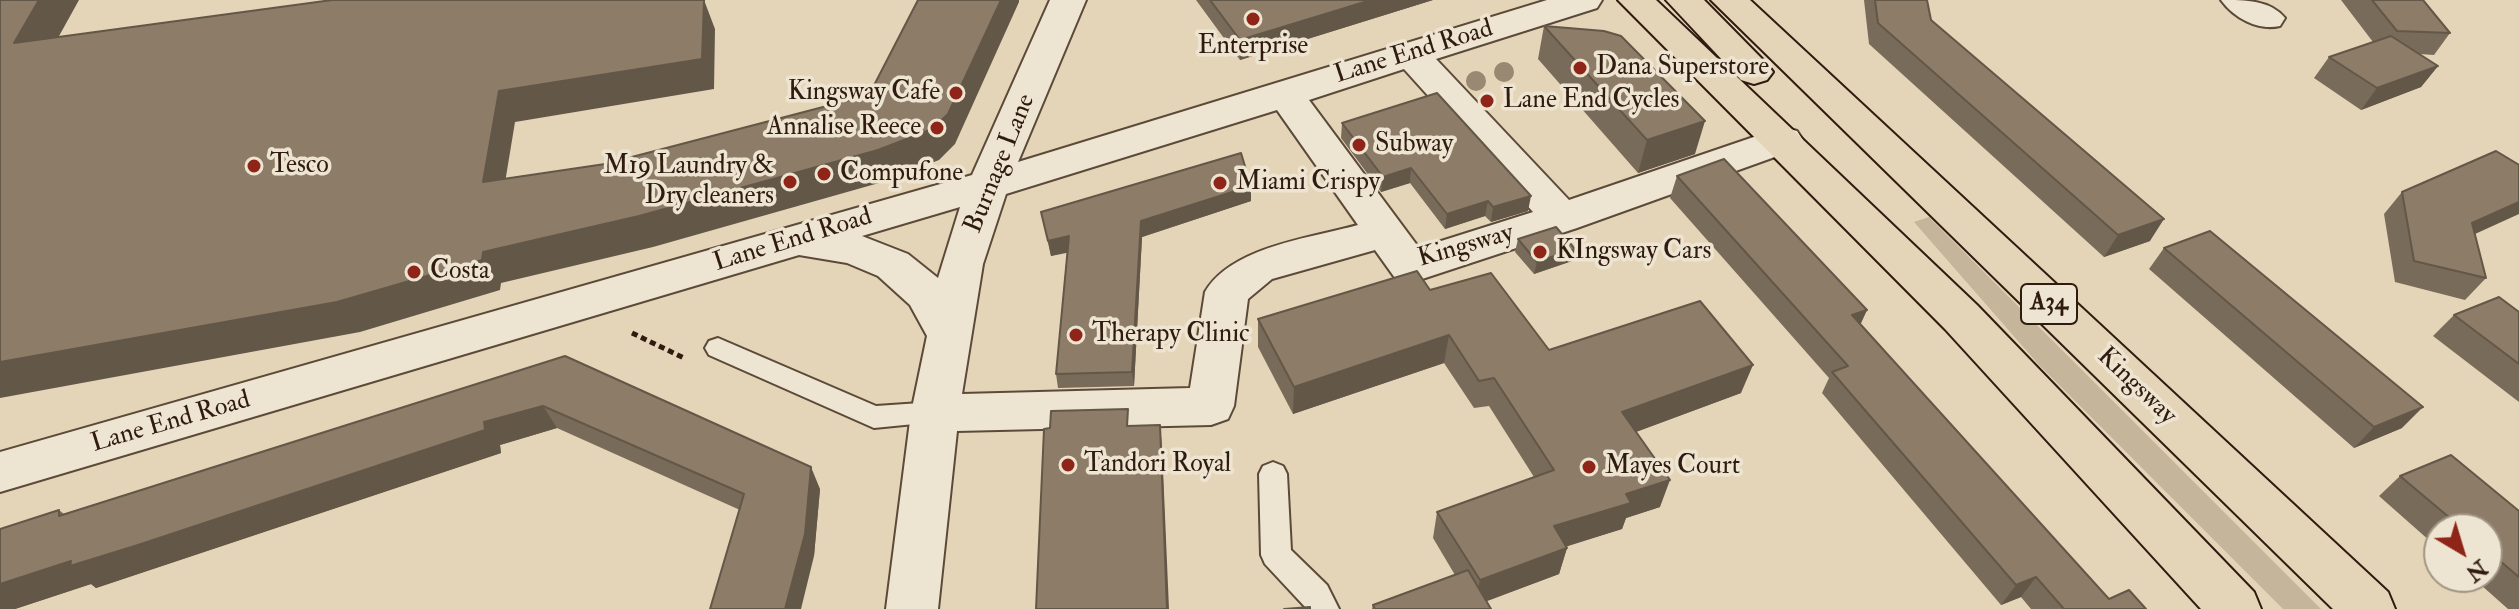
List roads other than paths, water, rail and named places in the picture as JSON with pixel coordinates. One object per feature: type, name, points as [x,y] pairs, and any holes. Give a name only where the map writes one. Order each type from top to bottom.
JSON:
[{"type":"highway","points":[[1636,0],[1783,140],[1961,317],[2235,609]]},
{"type":"highway","points":[[1684,0],[1898,214],[1961,317]]},
{"type":"highway","name":"Kingsway","points":[[1729,0],[2369,609]]},
{"type":"street","name":"Burnage Lane","points":[[912,609],[935,413],[962,264],[989,182],[1068,0]]},
{"type":"street","name":"Lane End Road","points":[[0,472],[1142,140],[1584,0]]},
{"type":"street","points":[[1410,54],[1562,218],[1783,140]]},
{"type":"street","points":[[935,413],[1211,406],[1227,292],[1257,268],[1385,232],[1285,94]]},
{"type":"street","name":"Kingsway","points":[[1385,232],[1410,267],[1562,218]]},
{"type":"street","points":[[783,244],[815,242],[846,246],[890,263],[920,284],[931,297],[948,334]]},
{"type":"lane","points":[[718,348],[874,417],[935,413]]},
{"type":"lane","points":[[1273,474],[1276,555],[1316,595],[1323,609]]},
{"type":"place","name":"Enterprise","points":[[1253,19]]},
{"type":"place","name":"Dana Superstore","points":[[1580,68]]},
{"type":"place","name":"Kingsway Cafe","points":[[956,93]]},
{"type":"place","name":"Lane End Cycles","points":[[1487,101]]},
{"type":"place","name":"Annalise Reece","points":[[937,128]]},
{"type":"place","name":"Subway","points":[[1359,145]]},
{"type":"place","name":"Tesco","points":[[254,166]]},
{"type":"place","name":"Compufone","points":[[824,174]]},
{"type":"place","name":"M19 Laundry & Dry cleaners","points":[[790,182]]},
{"type":"place","name":"Miami Crispy","points":[[1220,183]]},
{"type":"place","name":"KIngsway Cars","points":[[1540,252]]},
{"type":"place","name":"Costa","points":[[414,272]]},
{"type":"place","name":"Therapy Clinic","points":[[1076,335]]},
{"type":"place","name":"Tandori Royal","points":[[1068,465]]},
{"type":"place","name":"Mayes Court","points":[[1589,467]]}]
